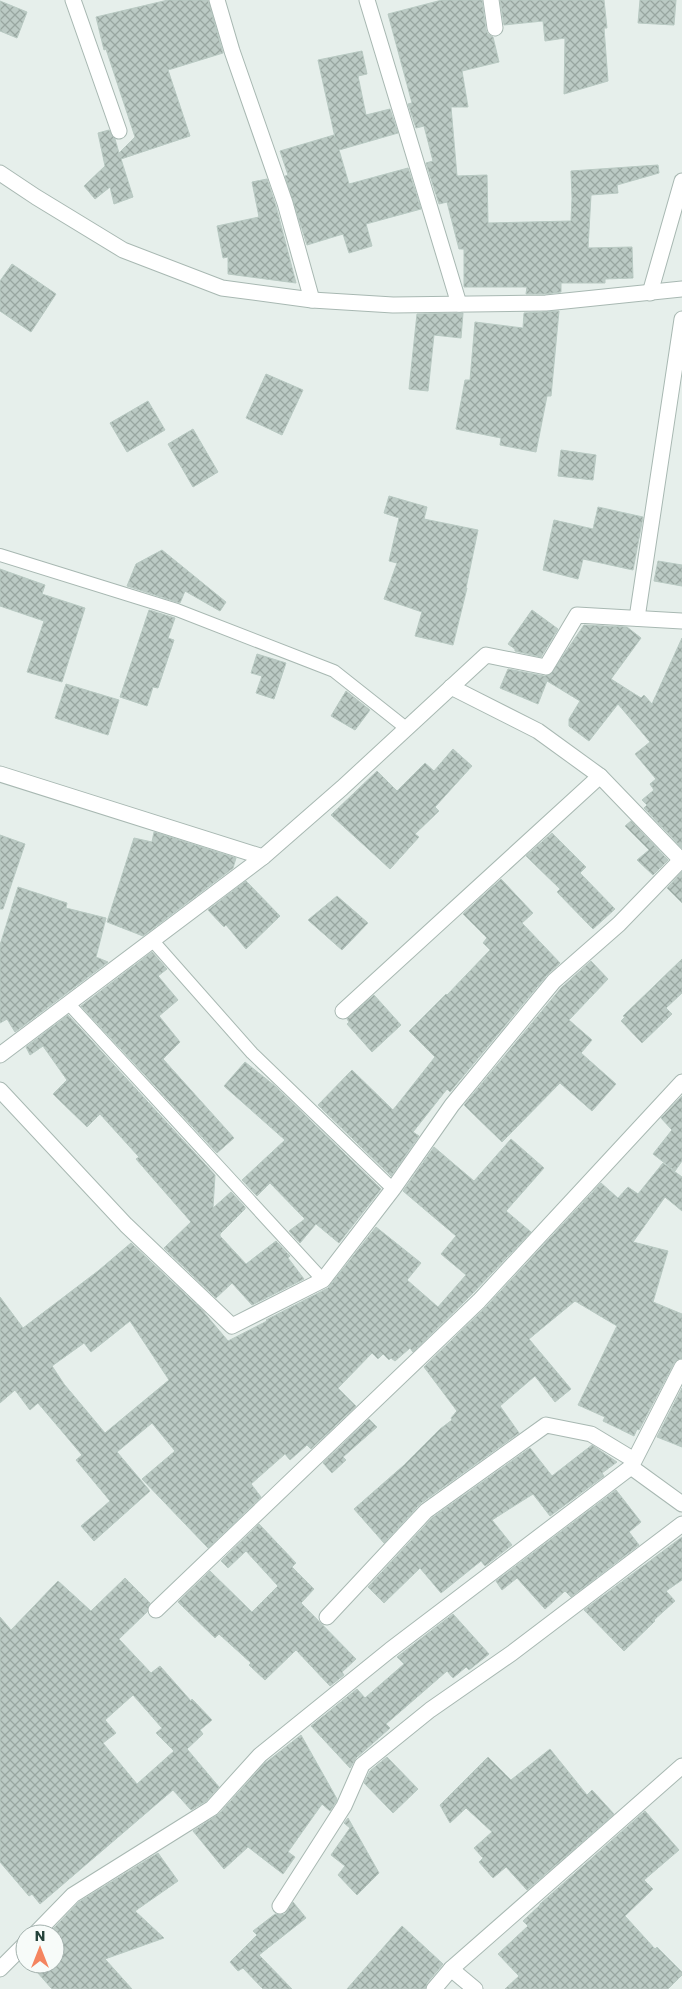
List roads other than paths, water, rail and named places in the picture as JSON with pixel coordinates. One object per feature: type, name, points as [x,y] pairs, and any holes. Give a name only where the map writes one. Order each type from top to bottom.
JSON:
[{"type":"street","points":[[73,0],[118,131]]},
{"type":"street","points":[[217,0],[232,51],[285,203],[312,300]]},
{"type":"street","points":[[367,0],[459,304]]},
{"type":"street","points":[[491,0],[495,28]]},
{"type":"street","points":[[0,173],[123,250],[222,288],[312,300],[393,305],[546,303],[682,289]]},
{"type":"street","points":[[650,293],[682,181]]},
{"type":"street","points":[[637,618],[682,319]]},
{"type":"street","points":[[0,1055],[263,857],[486,656],[546,668],[577,615],[682,621]]},
{"type":"street","points":[[0,1090],[126,1225],[232,1326],[322,1280],[393,1189],[452,1105],[554,980],[619,924],[682,861],[600,776],[538,731],[451,687]]},
{"type":"street","points":[[0,774],[263,857]]},
{"type":"street","points":[[343,1011],[600,776]]},
{"type":"street","points":[[156,1610],[479,1301],[682,1082]]},
{"type":"street","points":[[45,1924],[73,1895],[212,1808],[260,1755],[390,1650],[632,1464],[682,1367]]},
{"type":"street","points":[[327,1617],[426,1511],[546,1425],[591,1434],[682,1504]]},
{"type":"street","points":[[280,1906],[344,1806],[362,1765],[430,1710],[512,1653],[682,1524]]},
{"type":"street","points":[[434,1989],[451,1969],[682,1766]]},
{"type":"street","points":[[0,1969],[15,1954]]},
{"type":"street","points":[[451,1969],[475,1989]]},
{"type":"lane","points":[[0,555],[177,610],[334,671],[406,728]]},
{"type":"lane","points":[[152,940],[252,1053],[393,1189]]},
{"type":"lane","points":[[68,1003],[322,1280]]}]
